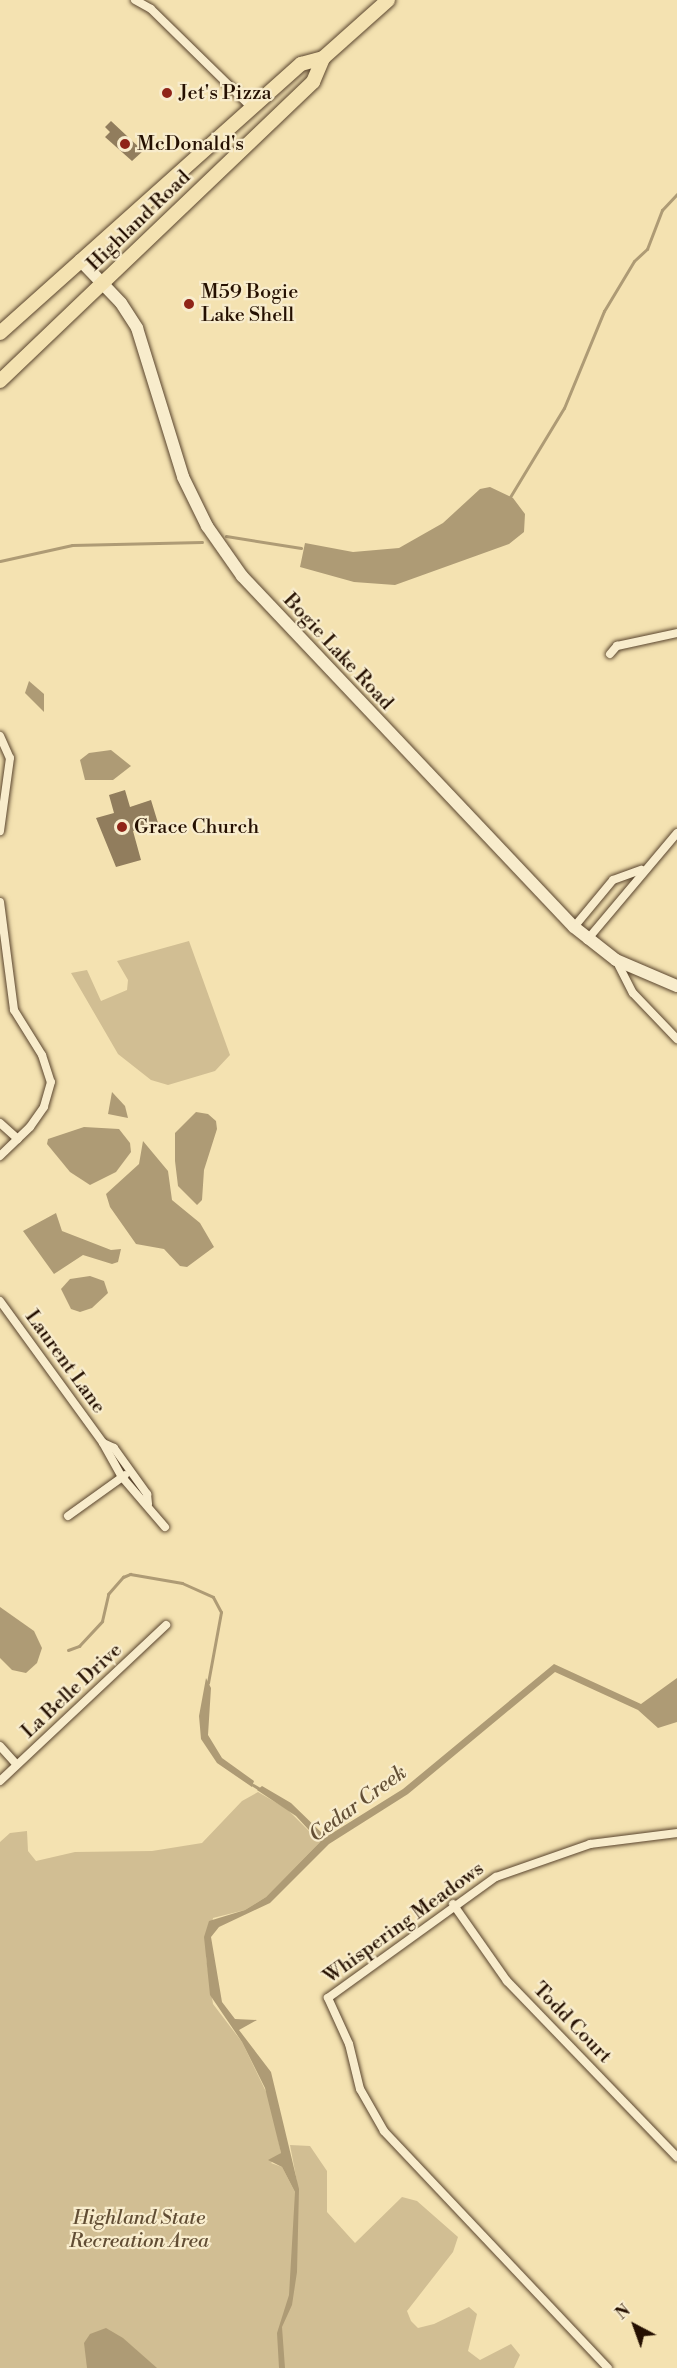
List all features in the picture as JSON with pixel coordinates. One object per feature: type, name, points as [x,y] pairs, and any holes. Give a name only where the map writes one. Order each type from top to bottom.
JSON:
[{"type":"highway","name":"Highland Road","points":[[0,333],[302,64],[323,58],[388,0]]},
{"type":"highway","name":"Highland Road","points":[[0,381],[314,82],[323,58]]},
{"type":"highway","points":[[252,108],[261,114],[264,129]]},
{"type":"main road","name":"Bogie Lake Road","points":[[80,260],[125,308],[139,334],[183,477],[231,561],[587,940],[616,960],[677,986]]},
{"type":"street","points":[[135,0],[151,9],[252,108]]},
{"type":"street","points":[[610,654],[617,646],[677,633]]},
{"type":"street","points":[[0,735],[10,758],[0,831]]},
{"type":"street","points":[[587,940],[642,870],[677,833]]},
{"type":"street","points":[[574,927],[613,880],[642,870]]},
{"type":"street","points":[[0,902],[14,1010],[42,1055],[51,1082],[44,1107],[18,1139],[0,1156]]},
{"type":"street","points":[[616,960],[633,993],[677,1039]]},
{"type":"street","points":[[0,1123],[18,1139]]},
{"type":"street","name":"Laurent Lane","points":[[0,1301],[104,1443],[122,1477],[139,1500],[148,1504],[165,1527]]},
{"type":"street","name":"Laurent Lane","points":[[104,1443],[114,1448],[147,1494],[148,1504]]},
{"type":"street","points":[[68,1516],[130,1471]]},
{"type":"street","name":"La Belle Drive","points":[[0,1781],[166,1626]]},
{"type":"street","points":[[0,1746],[17,1765]]},
{"type":"street","name":"Whispering Meadows","points":[[608,2368],[384,2131],[360,2089],[350,2044],[328,1998],[453,1904],[496,1877],[590,1844],[677,1833]]},
{"type":"street","name":"Todd Court","points":[[453,1904],[507,1980],[677,2157]]},
{"type":"green space","points":[[189,941],[230,1055],[215,1071],[168,1085],[151,1080],[118,1054],[71,973],[87,970],[101,1001],[127,990],[128,980],[117,961]]},
{"type":"green space","name":"Highland State Recreation Area","points":[[258,1792],[287,1809],[320,1842],[266,1897],[245,1910],[213,1918],[206,1957],[213,2004],[242,2042],[270,2100],[281,2153],[271,2163],[282,2167],[295,2192],[297,2182],[290,2145],[310,2146],[327,2171],[327,2212],[355,2243],[402,2197],[417,2201],[458,2237],[453,2252],[407,2311],[411,2321],[418,2328],[434,2324],[469,2307],[477,2314],[468,2351],[480,2360],[511,2344],[520,2355],[514,2368],[0,2368],[0,1842],[10,1833],[27,1831],[28,1851],[36,1861],[75,1852],[152,1851],[202,1843],[242,1801]]},
{"type":"shaded area","points":[[490,487],[513,498],[525,514],[524,532],[509,544],[395,585],[354,582],[300,567],[305,543],[353,552],[399,548],[443,523],[480,489]]},
{"type":"shaded area","points":[[29,681],[44,694],[44,712],[25,693]]},
{"type":"shaded area","points":[[111,750],[131,766],[113,780],[85,780],[80,760],[89,753]]},
{"type":"shaded area","points":[[112,1092],[125,1106],[128,1118],[108,1114]]},
{"type":"shaded area","points":[[196,1112],[208,1114],[216,1121],[217,1129],[204,1170],[202,1200],[197,1205],[178,1186],[175,1161],[175,1133]]},
{"type":"shaded area","points":[[84,1127],[119,1129],[130,1143],[131,1152],[116,1172],[90,1185],[70,1172],[47,1144],[48,1139]]},
{"type":"shaded area","points":[[143,1141],[168,1171],[172,1200],[200,1223],[214,1247],[187,1267],[180,1266],[164,1249],[136,1244],[110,1207],[106,1194],[139,1164]]},
{"type":"shaded area","points":[[56,1213],[62,1231],[111,1250],[121,1249],[118,1262],[112,1264],[83,1255],[54,1274],[23,1231]]},
{"type":"shaded area","points":[[90,1276],[104,1281],[108,1293],[92,1308],[80,1312],[71,1309],[61,1289],[70,1279]]},
{"type":"shaded area","points":[[0,1607],[34,1631],[42,1648],[37,1663],[26,1673],[12,1670],[0,1658]]},
{"type":"shaded area","points":[[554,1664],[641,1704],[677,1678],[677,1722],[658,1728],[638,1710],[555,1672],[408,1794],[329,1844],[270,1903],[219,1927],[211,1937],[222,2002],[235,2019],[257,2020],[239,2030],[271,2072],[299,2189],[297,2272],[292,2305],[282,2327],[285,2368],[279,2368],[277,2333],[289,2295],[295,2192],[282,2167],[268,2160],[281,2153],[265,2088],[242,2042],[210,1995],[204,1937],[209,1921],[245,1910],[266,1897],[320,1842],[296,1816],[257,1790],[262,1786],[291,1803],[326,1837],[403,1789]]},
{"type":"shaded area","points":[[206,1678],[211,1688],[208,1735],[222,1758],[254,1781],[252,1787],[217,1763],[201,1739],[199,1716]]},
{"type":"shaded area","points":[[106,2328],[123,2338],[157,2368],[87,2368],[84,2343],[90,2334]]},
{"type":"building","name":"McDonald's","points":[[111,121],[143,151],[132,161],[105,137],[110,132],[105,127]]},
{"type":"building","name":"Grace Church","points":[[125,790],[130,807],[151,800],[158,823],[133,831],[141,860],[116,867],[96,818],[114,813],[109,795]]},
{"type":"waterway","points":[[510,497],[564,408],[604,311],[634,261],[647,249],[662,210],[677,194]]},
{"type":"waterway","points":[[226,536],[301,548]]},
{"type":"waterway","points":[[0,561],[72,545],[202,542]]},
{"type":"waterway","points":[[68,1650],[79,1646],[102,1621],[108,1594],[123,1577],[130,1574],[182,1583],[213,1597],[221,1612],[208,1683]]},
{"type":"waterway","points":[[253,1785],[258,1788]]},
{"type":"place","name":"Jet's Pizza","points":[[167,93]]},
{"type":"place","name":"McDonald's","points":[[125,144]]},
{"type":"place","name":"M59 Bogie Lake Shell","points":[[189,304]]},
{"type":"place","name":"Grace Church","points":[[122,827]]},
{"type":"water label","name":"Cedar Creek","points":[[358,1804]]}]
